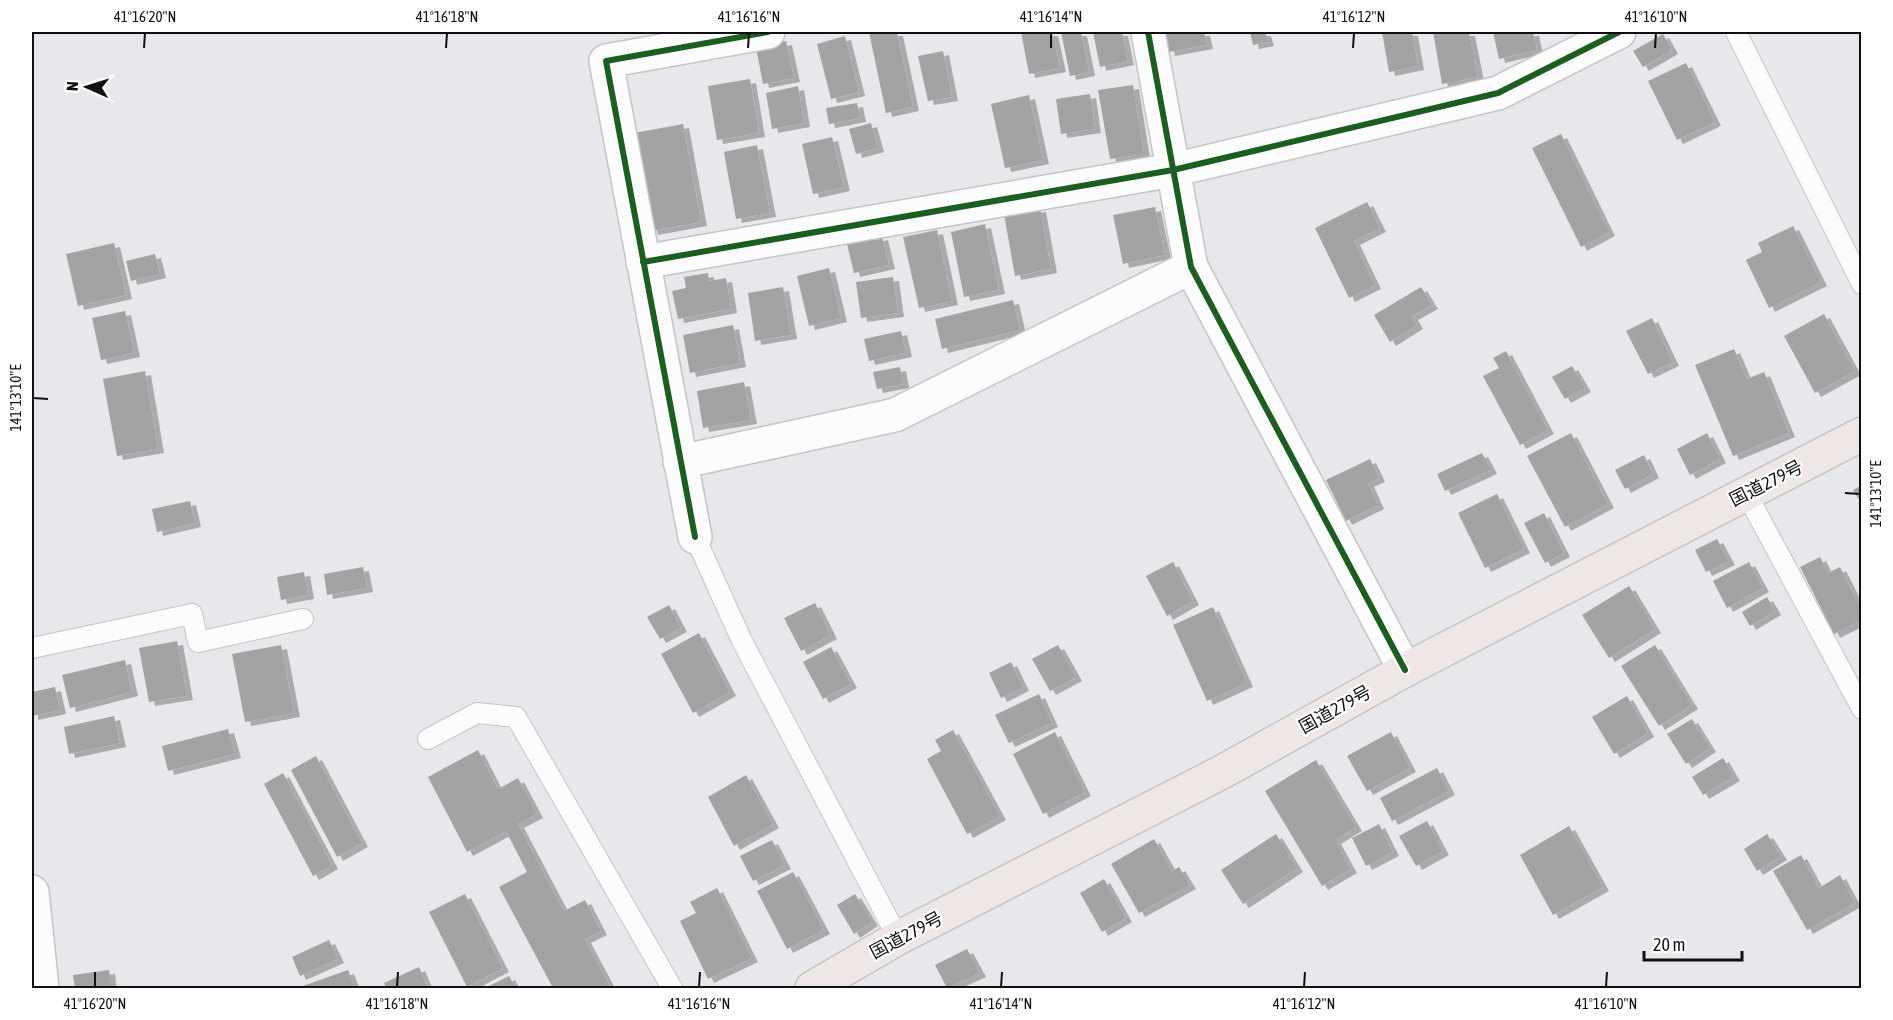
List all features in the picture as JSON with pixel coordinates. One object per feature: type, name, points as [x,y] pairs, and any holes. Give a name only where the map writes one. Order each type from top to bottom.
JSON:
[{"type":"highway","name":"国道279号","points":[[812,988],[898,938],[1222,772],[1405,670],[1862,434]]},
{"type":"street","points":[[695,537],[606,61],[768,32]]},
{"type":"street","points":[[1148,32],[1191,267],[1405,670]]},
{"type":"street","points":[[643,262],[1173,170],[1498,93],[1619,32]]},
{"type":"street","points":[[680,462],[895,415],[1191,267]]},
{"type":"street","points":[[32,892],[42,988]]},
{"type":"lane","points":[[1736,32],[1862,284]]},
{"type":"lane","points":[[1746,493],[1862,709]]},
{"type":"lane","points":[[695,537],[742,641],[898,938]]},
{"type":"lane","points":[[32,648],[192,614],[198,642],[303,619]]},
{"type":"lane","points":[[428,740],[477,713],[516,717],[672,988]]},
{"type":"building","points":[[869,32],[897,32],[913,107],[886,113]]},
{"type":"building","points":[[1021,32],[1052,32],[1060,68],[1029,74]]},
{"type":"building","points":[[1061,32],[1081,32],[1089,72],[1070,76]]},
{"type":"building","points":[[1093,32],[1122,32],[1128,61],[1100,67]]},
{"type":"building","points":[[1165,32],[1204,32],[1207,45],[1169,52]]},
{"type":"building","points":[[1250,32],[1265,32],[1268,42],[1253,45]]},
{"type":"building","points":[[1382,32],[1412,32],[1418,66],[1389,72]]},
{"type":"building","points":[[1433,32],[1469,32],[1478,77],[1442,84]]},
{"type":"building","points":[[1493,32],[1533,32],[1537,50],[1499,59]]},
{"type":"building","points":[[1663,34],[1672,50],[1643,67],[1633,51]]},
{"type":"building","points":[[845,36],[859,92],[831,99],[817,44]]},
{"type":"building","points":[[786,41],[794,78],[763,84],[756,47]]},
{"type":"building","points":[[943,51],[952,97],[928,101],[918,56]]},
{"type":"building","points":[[1686,63],[1715,122],[1677,140],[1648,81]]},
{"type":"building","points":[[750,79],[759,133],[717,140],[708,86]]},
{"type":"building","points":[[1133,85],[1144,154],[1110,159],[1098,90]]},
{"type":"building","points":[[798,86],[804,123],[772,129],[766,93]]},
{"type":"building","points":[[1090,94],[1095,129],[1061,134],[1056,99]]},
{"type":"building","points":[[1029,95],[1043,160],[1005,168],[991,104]]},
{"type":"building","points":[[857,103],[860,118],[829,124],[826,108]]},
{"type":"building","points":[[871,123],[878,148],[856,154],[849,129]]},
{"type":"building","points":[[683,124],[701,222],[652,231],[634,133]]},
{"type":"building","points":[[1561,134],[1609,232],[1581,247],[1532,148]]},
{"type":"building","points":[[832,137],[844,187],[813,194],[802,144]]},
{"type":"building","points":[[757,145],[770,213],[736,219],[724,152]]},
{"type":"building","points":[[1367,202],[1380,228],[1354,241],[1375,285],[1349,298],[1315,228]]},
{"type":"building","points":[[1155,207],[1165,255],[1123,264],[1113,215]]},
{"type":"building","points":[[1040,208],[1051,269],[1015,276],[1004,214]]},
{"type":"building","points":[[985,224],[999,290],[964,297],[951,232]]},
{"type":"building","points":[[1793,226],[1821,282],[1769,308],[1746,260],[1762,252],[1758,243]]},
{"type":"building","points":[[937,230],[952,301],[919,308],[903,237]]},
{"type":"building","points":[[882,236],[889,265],[854,273],[847,244]]},
{"type":"building","points":[[114,243],[126,295],[78,306],[66,254]]},
{"type":"building","points":[[155,254],[160,274],[131,281],[126,261]]},
{"type":"building","points":[[829,268],[841,318],[809,326],[797,276]]},
{"type":"building","points":[[708,273],[709,281],[726,278],[731,309],[678,319],[672,291],[686,288],[684,277]]},
{"type":"building","points":[[893,277],[898,313],[861,318],[856,282]]},
{"type":"building","points":[[783,287],[791,335],[755,341],[748,293]]},
{"type":"building","points":[[1421,287],[1432,305],[1412,316],[1417,325],[1390,342],[1374,315]]},
{"type":"building","points":[[1013,300],[1020,330],[942,349],[935,319]]},
{"type":"building","points":[[125,311],[134,353],[101,360],[92,318]]},
{"type":"building","points":[[1824,314],[1855,371],[1815,393],[1784,336]]},
{"type":"building","points":[[1652,318],[1673,362],[1648,374],[1626,331]]},
{"type":"building","points":[[733,325],[740,363],[690,373],[683,335]]},
{"type":"building","points":[[901,331],[906,353],[869,361],[864,339]]},
{"type":"building","points":[[1734,349],[1747,379],[1764,372],[1789,433],[1733,456],[1695,365]]},
{"type":"building","points":[[1506,351],[1548,430],[1520,445],[1483,376],[1499,368],[1493,358]]},
{"type":"building","points":[[1572,366],[1585,388],[1565,399],[1552,377]]},
{"type":"building","points":[[900,367],[903,384],[877,389],[873,372]]},
{"type":"building","points":[[145,371],[158,449],[117,456],[103,379]]},
{"type":"building","points":[[744,382],[751,420],[703,428],[697,391]]},
{"type":"building","points":[[1571,433],[1608,504],[1565,527],[1527,456]]},
{"type":"building","points":[[1707,433],[1720,459],[1690,475],[1677,449]]},
{"type":"building","points":[[1482,453],[1491,470],[1445,491],[1437,474]]},
{"type":"building","points":[[1644,455],[1653,474],[1625,489],[1615,470]]},
{"type":"building","points":[[1370,459],[1379,478],[1368,483],[1378,505],[1346,521],[1326,480]]},
{"type":"building","points":[[1862,485],[1862,505],[1853,490]]},
{"type":"building","points":[[1497,494],[1524,549],[1485,568],[1458,513]]},
{"type":"building","points":[[190,501],[195,523],[157,532],[152,509]]},
{"type":"building","points":[[1544,513],[1564,553],[1545,563],[1524,523]]},
{"type":"building","points":[[1717,539],[1729,561],[1706,572],[1695,550]]},
{"type":"building","points":[[1820,557],[1828,573],[1840,567],[1862,610],[1862,620],[1834,634],[1800,567]]},
{"type":"building","points":[[1173,562],[1193,601],[1167,616],[1146,576]]},
{"type":"building","points":[[1749,562],[1763,588],[1727,608],[1713,581]]},
{"type":"building","points":[[363,567],[367,588],[327,595],[324,574]]},
{"type":"building","points":[[304,572],[308,595],[281,600],[277,577]]},
{"type":"building","points":[[1629,586],[1655,629],[1609,658],[1582,615]]},
{"type":"building","points":[[1767,597],[1775,611],[1750,626],[1742,612]]},
{"type":"building","points":[[815,603],[831,635],[801,651],[784,618]]},
{"type":"building","points":[[669,605],[681,628],[660,639],[647,617]]},
{"type":"building","points":[[1213,607],[1247,683],[1207,701],[1173,625]]},
{"type":"building","points":[[699,633],[730,692],[693,713],[661,654]]},
{"type":"building","points":[[177,641],[187,696],[149,702],[139,648]]},
{"type":"building","points":[[281,645],[294,713],[245,722],[232,654]]},
{"type":"building","points":[[1058,645],[1076,677],[1050,691],[1032,659]]},
{"type":"building","points":[[1655,645],[1692,705],[1659,726],[1621,666]]},
{"type":"building","points":[[831,647],[851,684],[823,699],[803,662]]},
{"type":"building","points":[[125,660],[132,692],[70,708],[62,675]]},
{"type":"building","points":[[1011,662],[1023,687],[1001,698],[989,673]]},
{"type":"building","points":[[55,687],[60,710],[32,716],[32,692]]},
{"type":"building","points":[[1039,694],[1052,723],[1009,743],[995,715]]},
{"type":"building","points":[[1627,696],[1648,733],[1614,754],[1592,717]]},
{"type":"building","points":[[114,716],[120,743],[69,754],[64,727]]},
{"type":"building","points":[[1692,719],[1710,748],[1686,764],[1667,734]]},
{"type":"building","points":[[228,729],[235,754],[168,771],[162,746]]},
{"type":"building","points":[[953,730],[1000,816],[967,834],[927,759],[941,751],[935,740]]},
{"type":"building","points":[[1055,732],[1085,792],[1043,814],[1013,754]]},
{"type":"building","points":[[1391,732],[1410,768],[1367,791],[1347,756]]},
{"type":"building","points":[[478,750],[498,789],[518,778],[537,814],[518,824],[564,911],[585,900],[601,931],[585,939],[611,988],[553,988],[499,887],[527,872],[506,831],[467,852],[428,777]]},
{"type":"building","points":[[316,756],[362,843],[337,857],[291,770]]},
{"type":"building","points":[[1723,758],[1734,777],[1703,795],[1692,777]]},
{"type":"building","points":[[1316,760],[1356,827],[1335,840],[1351,869],[1322,886],[1265,791]]},
{"type":"building","points":[[1437,768],[1449,791],[1392,821],[1380,798]]},
{"type":"building","points":[[283,773],[332,865],[313,876],[264,784]]},
{"type":"building","points":[[746,775],[773,824],[734,846],[708,797]]},
{"type":"building","points":[[1427,821],[1443,851],[1416,866],[1399,836]]},
{"type":"building","points":[[1379,824],[1393,852],[1366,866],[1352,838]]},
{"type":"building","points":[[1569,826],[1603,887],[1553,915],[1520,855]]},
{"type":"building","points":[[1276,834],[1297,868],[1243,904],[1221,870]]},
{"type":"building","points":[[1767,834],[1781,856],[1757,871],[1744,849]]},
{"type":"building","points":[[1154,839],[1172,871],[1179,867],[1190,885],[1139,913],[1111,864]]},
{"type":"building","points":[[772,840],[785,865],[753,881],[740,856]]},
{"type":"building","points":[[1801,855],[1819,888],[1840,875],[1855,903],[1807,930],[1773,871]]},
{"type":"building","points":[[793,872],[824,930],[787,949],[757,891]]},
{"type":"building","points":[[1104,879],[1126,918],[1102,932],[1080,893]]},
{"type":"building","points":[[717,888],[752,958],[708,979],[680,921],[696,913],[690,902]]},
{"type":"building","points":[[465,894],[503,968],[467,987],[429,912]]},
{"type":"building","points":[[855,894],[872,922],[854,934],[837,905]]},
{"type":"building","points":[[329,940],[338,959],[300,976],[292,957]]},
{"type":"building","points":[[967,949],[980,973],[947,988],[935,965]]},
{"type":"building","points":[[419,967],[428,988],[386,988],[384,983]]},
{"type":"building","points":[[109,970],[111,988],[75,988],[73,975]]},
{"type":"building","points":[[348,970],[355,988],[304,988],[303,986]]},
{"type":"building","points":[[509,976],[516,988],[485,988]]},
{"type":"cycle path","points":[[695,537],[606,61],[768,32]]},
{"type":"cycle path","points":[[1148,32],[1191,267],[1405,670]]},
{"type":"cycle path","points":[[643,262],[1173,170],[1498,93],[1619,32]]}]
